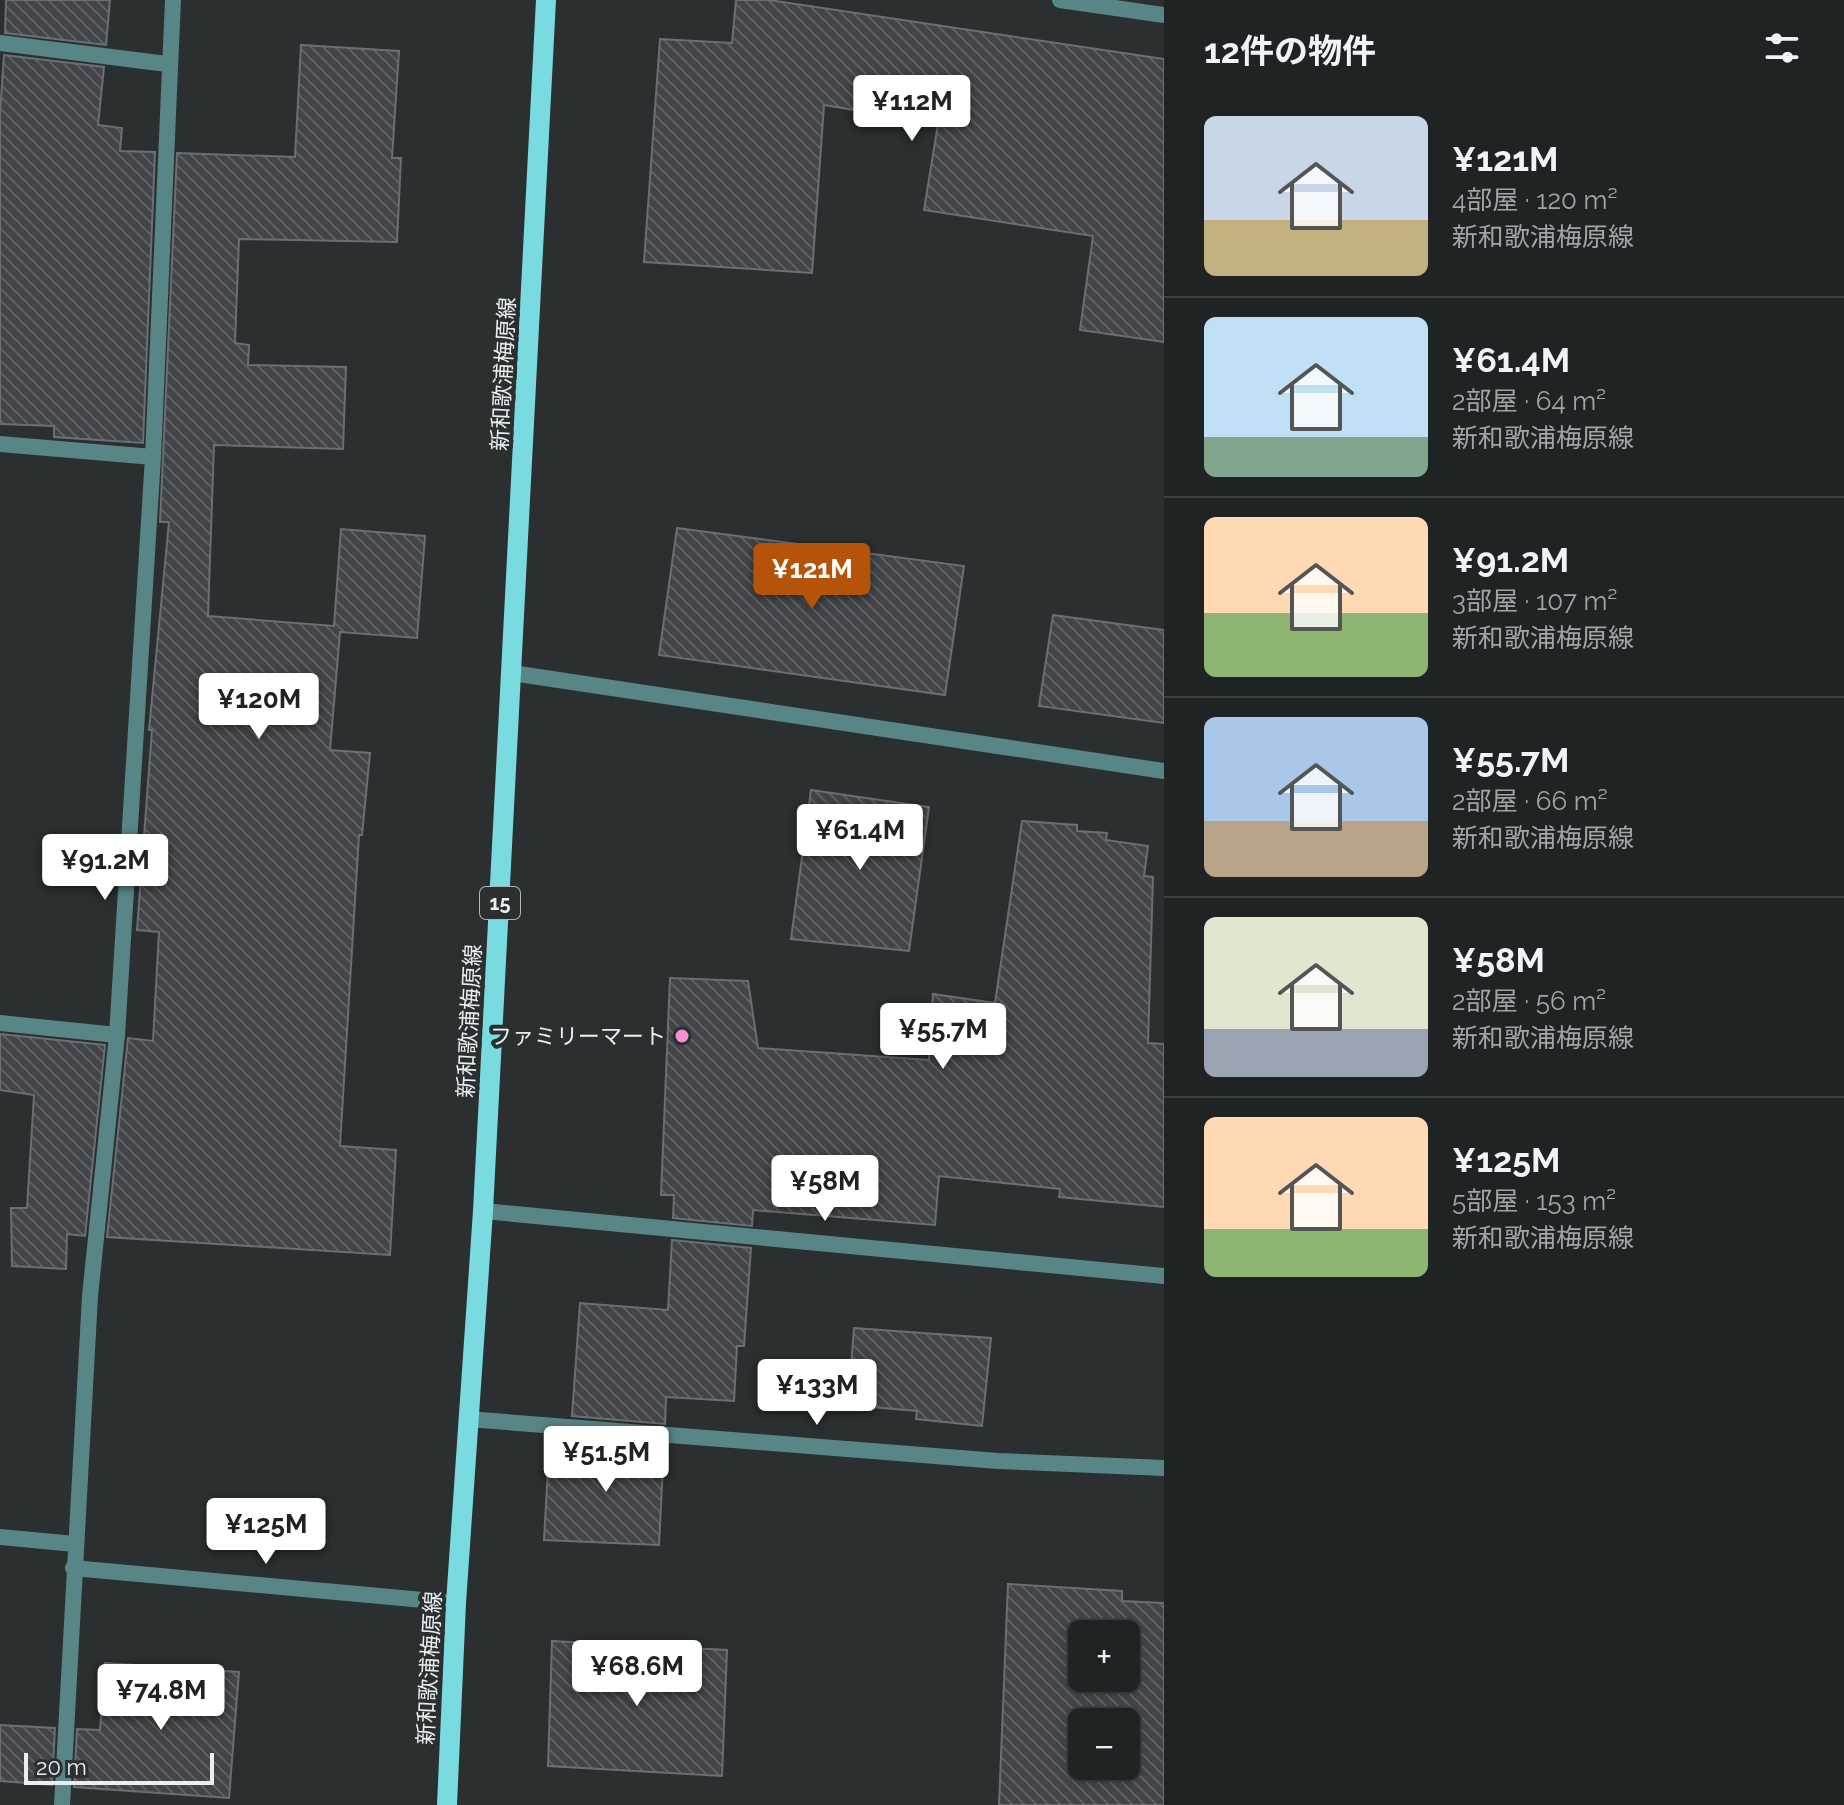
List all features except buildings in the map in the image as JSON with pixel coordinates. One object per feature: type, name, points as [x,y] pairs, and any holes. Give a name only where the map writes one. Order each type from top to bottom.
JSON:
[{"type":"main road","name":"新和歌浦梅原線","points":[[447,1805],[456,1603],[483,1211],[546,0]]},
{"type":"street","points":[[62,1805],[90,1296],[117,1035],[153,457],[167,64],[173,0]]},
{"type":"street","points":[[1060,0],[1164,15]]},
{"type":"street","points":[[0,43],[167,64]]},
{"type":"street","points":[[0,444],[153,457]]},
{"type":"street","points":[[512,673],[1164,771]]},
{"type":"street","points":[[0,1023],[117,1035]]},
{"type":"street","points":[[483,1211],[1164,1276]]},
{"type":"street","points":[[468,1419],[998,1461],[1164,1468]]},
{"type":"street","points":[[0,1537],[75,1544]]},
{"type":"street","points":[[73,1568],[456,1603]]},
{"type":"place","name":"ファミリーマート","points":[[682,1036]]}]
